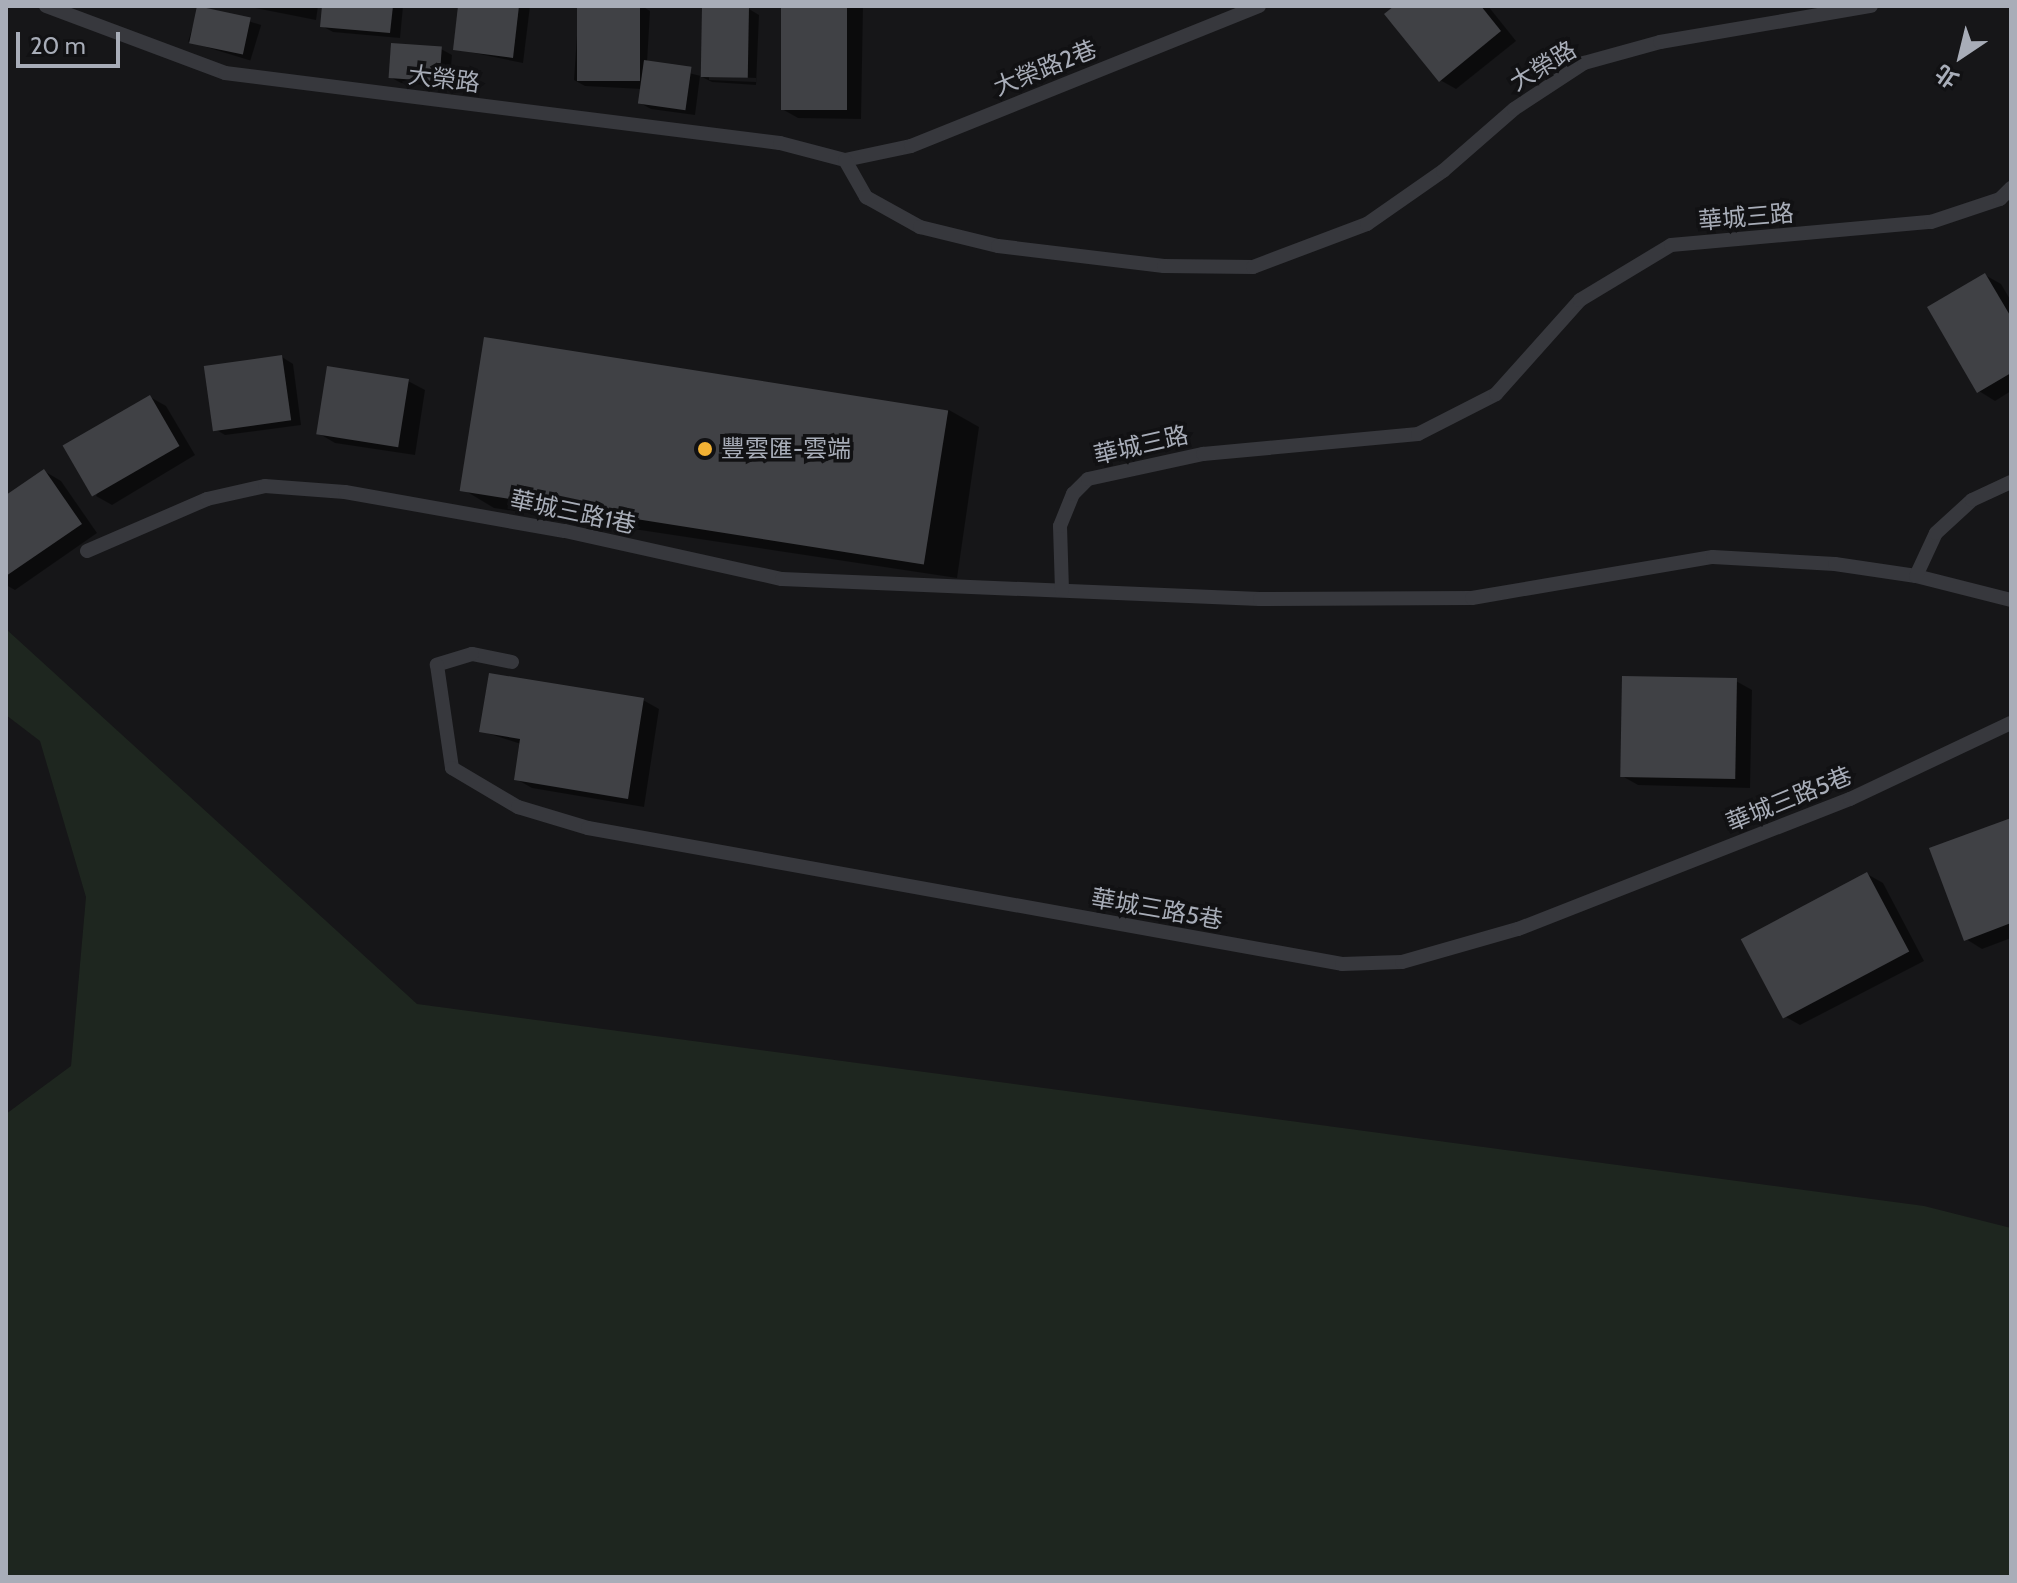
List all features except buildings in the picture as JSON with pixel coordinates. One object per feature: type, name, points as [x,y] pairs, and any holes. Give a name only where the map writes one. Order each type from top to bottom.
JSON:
[{"type":"lane","name":"大榮路","points":[[46,6],[225,73],[780,143],[845,160],[866,197],[920,227],[998,246],[1164,266],[1253,267],[1324,244],[1367,224],[1443,171],[1514,109],[1584,63],[1660,42],[1871,6]]},
{"type":"lane","name":"大榮路2巷","points":[[845,160],[911,146],[1259,6]]},
{"type":"lane","name":"華城三路","points":[[1062,590],[1060,526],[1073,494],[1088,479],[1203,454],[1418,434],[1496,394],[1580,300],[1671,245],[1931,222],[2000,199],[2011,188]]},
{"type":"lane","points":[[1916,576],[1936,533],[1972,500],[2011,482]]},
{"type":"lane","name":"華城三路1巷","points":[[87,551],[207,499],[265,486],[345,492],[565,531],[782,579],[1062,590]]},
{"type":"lane","points":[[1062,590],[1260,599],[1472,598],[1713,557],[1835,564],[1916,576],[2011,600]]},
{"type":"lane","name":"華城三路5巷","points":[[512,662],[472,654],[437,665],[452,768],[518,807],[588,828],[1342,964],[1402,962],[1518,929],[1850,799],[2011,723]]},
{"type":"shaded area","points":[[6,629],[417,1004],[1924,1206],[2011,1228],[2011,1577],[6,1577],[6,1114],[71,1066],[86,897],[40,741],[6,715]]},
{"type":"place","name":"豐雲匯-雲端","points":[[705,449]]}]
